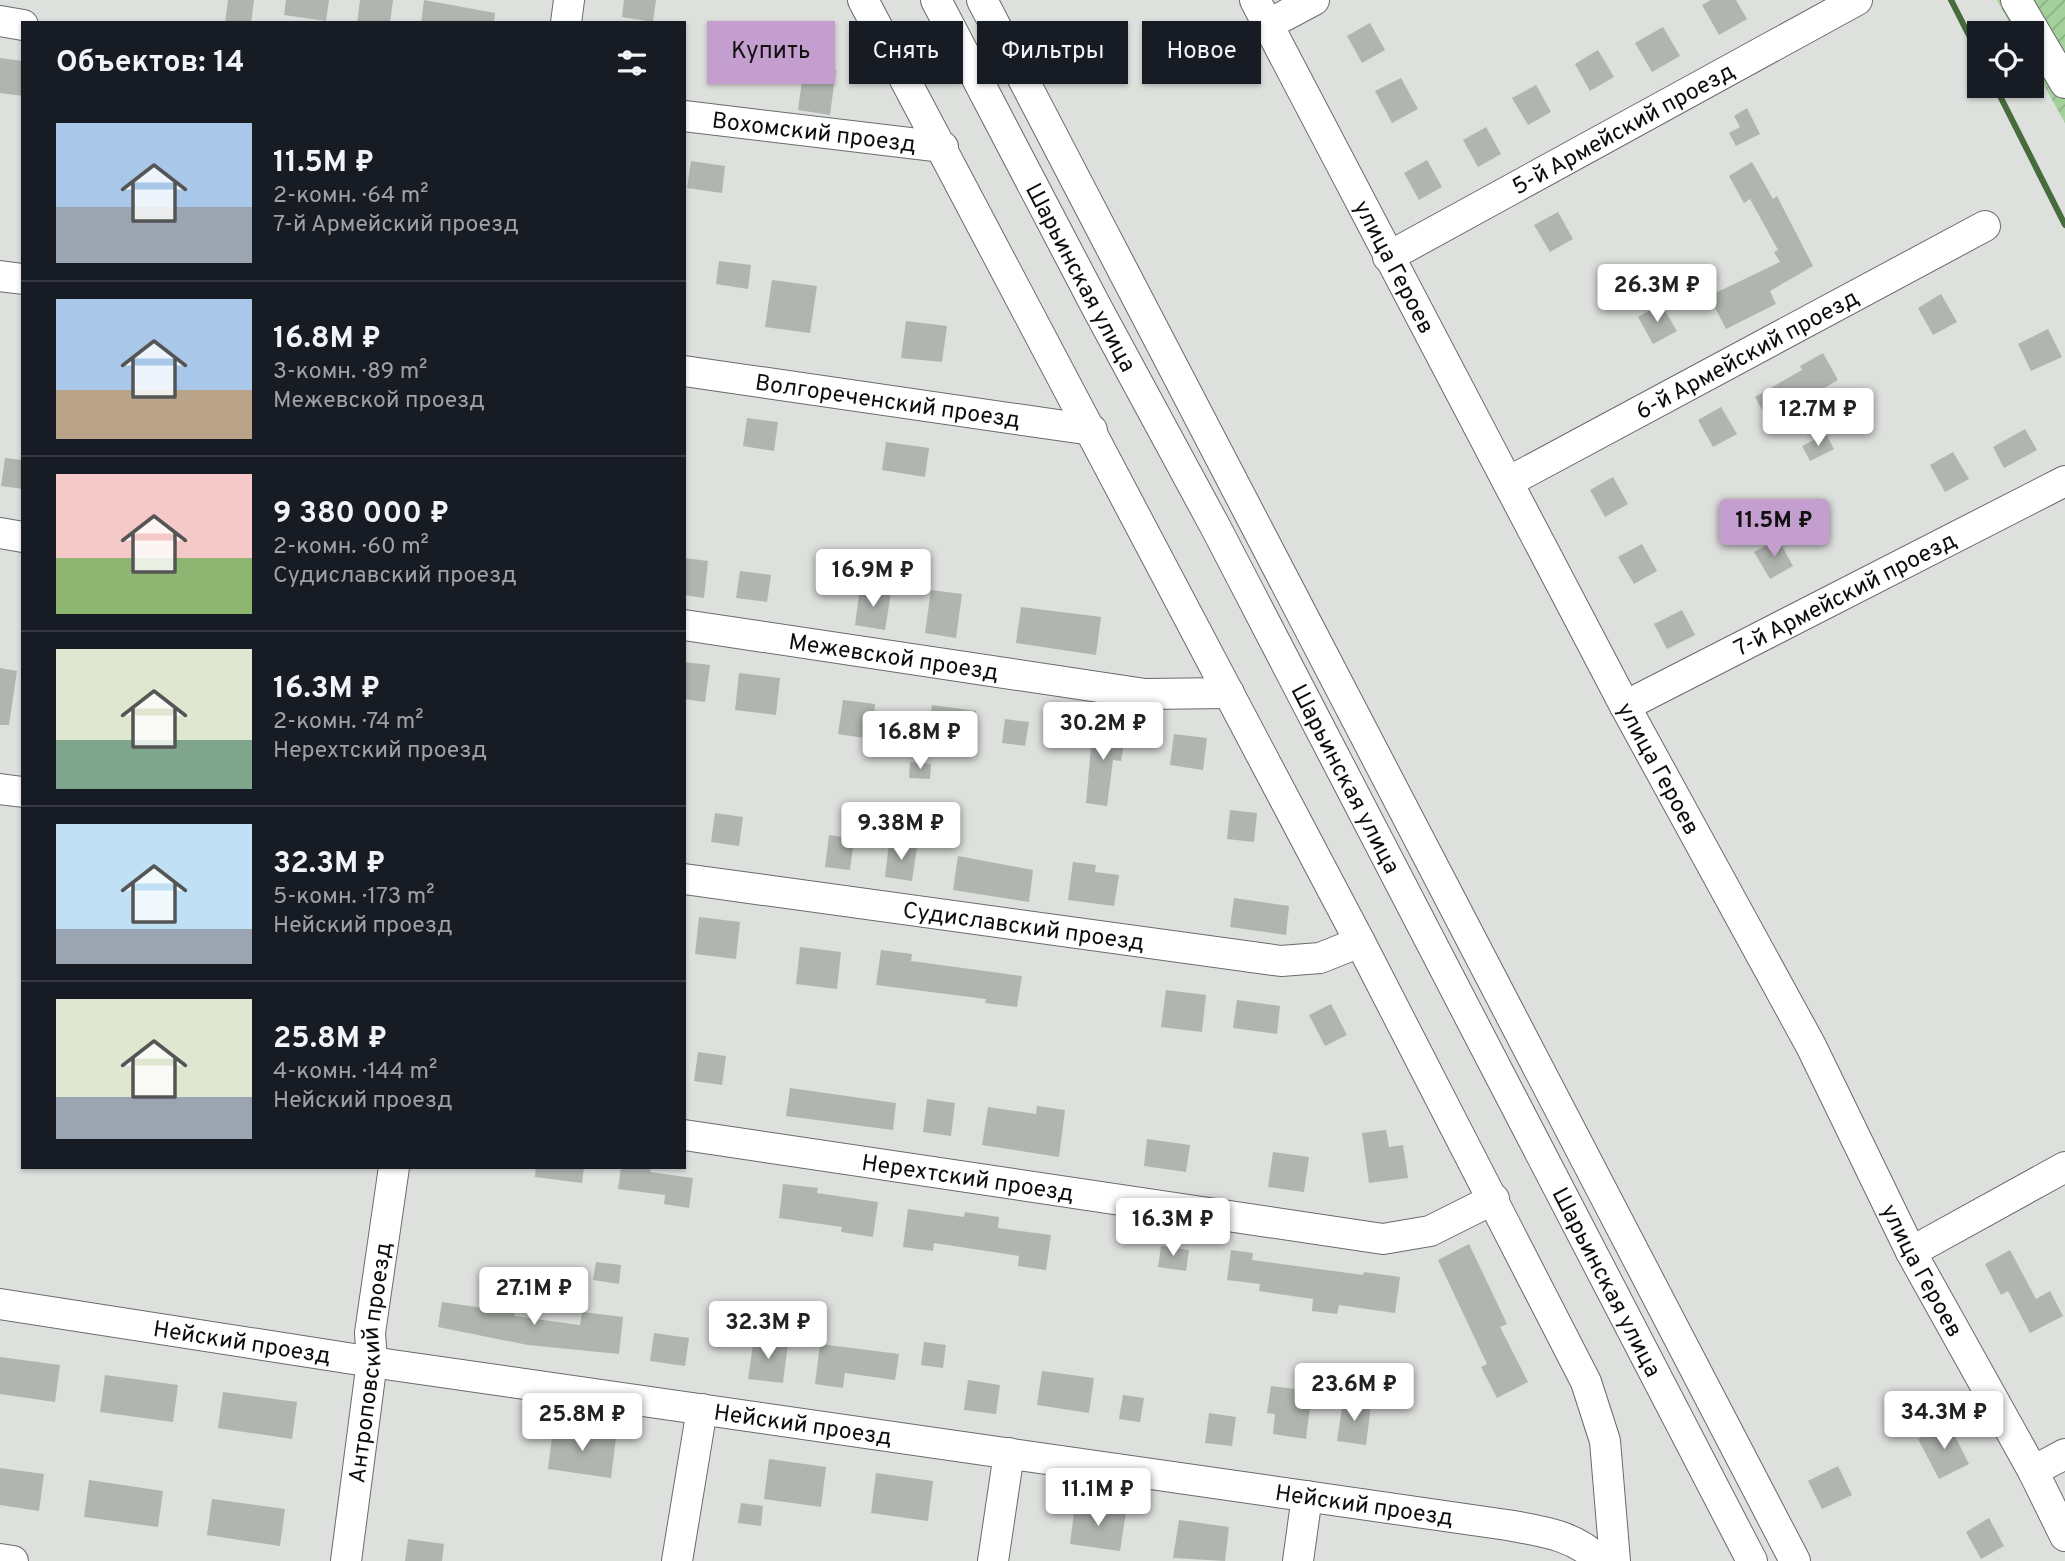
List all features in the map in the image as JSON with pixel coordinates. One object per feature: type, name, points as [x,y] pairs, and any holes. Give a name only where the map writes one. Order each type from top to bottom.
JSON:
[{"type":"street","points":[[566,21],[569,0]]},
{"type":"street","points":[[863,0],[1092,430],[1494,1199],[1599,1415],[1605,1441],[1615,1561]]},
{"type":"street","name":"Шарьинская улица","points":[[936,0],[1097,308],[1223,540],[1752,1561]]},
{"type":"street","points":[[982,0],[1795,1561]]},
{"type":"street","points":[[1261,13],[1314,0]]},
{"type":"street","name":"5-й Армейский проезд","points":[[1388,257],[1857,0]]},
{"type":"street","points":[[2016,0],[2065,83]]},
{"type":"street","name":"улица Героев","points":[[1261,13],[1625,706],[1811,1046],[1911,1252],[2033,1471],[2065,1536]]},
{"type":"street","points":[[0,21],[21,25]]},
{"type":"street","name":"Вохомский проезд","points":[[686,116],[943,147]]},
{"type":"street","name":"6-й Армейский проезд","points":[[1508,482],[1985,226]]},
{"type":"street","points":[[0,276],[21,279]]},
{"type":"street","name":"Волгореченский проезд","points":[[686,371],[1092,430]]},
{"type":"street","name":"7-й Армейский проезд","points":[[1625,706],[2065,481]]},
{"type":"street","points":[[0,533],[21,537]]},
{"type":"street","name":"Межевской проезд","points":[[686,625],[1145,694],[1229,693]]},
{"type":"street","points":[[0,789],[21,792]]},
{"type":"street","name":"Судиславский проезд","points":[[686,879],[1281,961],[1320,958],[1360,942]]},
{"type":"street","name":"Нерехтский проезд","points":[[686,1135],[1383,1239],[1430,1231],[1494,1199]]},
{"type":"street","points":[[1911,1252],[2065,1167]]},
{"type":"street","name":"Антроповский проезд","points":[[346,1561],[372,1362],[370,1334],[394,1169]]},
{"type":"street","name":"Нейский проезд","points":[[0,1304],[372,1362],[1561,1535],[1591,1552],[1600,1561]]},
{"type":"street","points":[[677,1561],[702,1409]]},
{"type":"street","points":[[993,1561],[1009,1453]]},
{"type":"street","points":[[2033,1471],[2065,1454]]},
{"type":"street","points":[[1298,1561],[1307,1496]]},
{"type":"street","points":[[0,1559],[13,1561]]},
{"type":"green space","points":[[1997,0],[2065,0],[2065,123],[2044,85],[2044,21],[2008,21]]},
{"type":"building","points":[[228,0],[254,0],[251,21],[225,21]]},
{"type":"building","points":[[286,0],[329,0],[326,21],[284,15]]},
{"type":"building","points":[[360,0],[393,0],[390,21],[357,21]]},
{"type":"building","points":[[424,0],[495,13],[494,21],[421,21]]},
{"type":"building","points":[[624,0],[656,0],[653,21],[622,17]]},
{"type":"building","points":[[1711,0],[1736,0],[1747,19],[1719,35],[1702,5]]},
{"type":"building","points":[[1370,23],[1385,50],[1362,63],[1347,36]]},
{"type":"building","points":[[1663,27],[1680,56],[1652,72],[1635,43]]},
{"type":"building","points":[[1598,50],[1614,77],[1590,91],[1575,64]]},
{"type":"building","points":[[0,58],[21,61],[21,96],[0,93]]},
{"type":"building","points":[[1401,78],[1418,109],[1392,123],[1375,91]]},
{"type":"building","points":[[802,84],[834,84],[830,115],[798,110]]},
{"type":"building","points":[[1536,85],[1551,112],[1528,125],[1512,98]]},
{"type":"building","points":[[1747,108],[1760,134],[1736,146],[1729,133],[1740,127],[1734,116]]},
{"type":"building","points":[[1486,127],[1501,154],[1478,167],[1463,140]]},
{"type":"building","points":[[1427,160],[1442,187],[1419,200],[1404,173]]},
{"type":"building","points":[[691,161],[725,166],[722,193],[687,188]]},
{"type":"building","points":[[1752,162],[1773,199],[1777,196],[1813,266],[1770,291],[1776,304],[1726,329],[1709,296],[1780,262],[1774,252],[1778,250],[1750,199],[1744,203],[1729,176]]},
{"type":"building","points":[[1558,212],[1573,239],[1550,252],[1534,225]]},
{"type":"building","points":[[719,261],[751,265],[748,289],[716,284]]},
{"type":"building","points":[[772,280],[817,286],[810,333],[765,327]]},
{"type":"building","points":[[1941,294],[1957,322],[1933,335],[1918,308]]},
{"type":"building","points":[[1661,304],[1677,331],[1653,344],[1638,317]]},
{"type":"building","points":[[906,321],[947,326],[942,362],[901,358]]},
{"type":"building","points":[[2048,329],[2062,357],[2031,371],[2018,344]]},
{"type":"building","points":[[1823,353],[1838,380],[1791,407],[1793,411],[1770,424],[1755,397],[1802,370],[1800,366]]},
{"type":"building","points":[[1721,407],[1737,434],[1713,447],[1698,420]]},
{"type":"building","points":[[747,418],[778,422],[774,451],[743,446]]},
{"type":"building","points":[[2025,429],[2037,450],[2004,468],[1993,447]]},
{"type":"building","points":[[1826,434],[1834,449],[1810,461],[1802,446]]},
{"type":"building","points":[[886,442],[929,448],[925,477],[882,470]]},
{"type":"building","points":[[1953,452],[1969,479],[1945,492],[1930,465]]},
{"type":"building","points":[[5,458],[21,460],[21,489],[1,486]]},
{"type":"building","points":[[1613,477],[1628,504],[1605,517],[1590,490]]},
{"type":"building","points":[[1778,539],[1793,566],[1770,579],[1754,552]]},
{"type":"building","points":[[1642,544],[1657,571],[1634,584],[1618,557]]},
{"type":"building","points":[[686,558],[708,561],[704,598],[686,595]]},
{"type":"building","points":[[740,571],[771,575],[767,602],[736,598]]},
{"type":"building","points":[[860,588],[891,592],[885,630],[855,625]]},
{"type":"building","points":[[931,590],[962,594],[956,638],[925,633]]},
{"type":"building","points":[[1021,607],[1101,617],[1096,655],[1016,643]]},
{"type":"building","points":[[1682,610],[1695,635],[1667,649],[1654,624]]},
{"type":"building","points":[[686,662],[710,665],[705,702],[686,699]]},
{"type":"building","points":[[0,668],[17,671],[9,725],[0,725]]},
{"type":"building","points":[[739,673],[780,678],[776,715],[735,710]]},
{"type":"building","points":[[843,700],[875,704],[871,739],[838,734]]},
{"type":"building","points":[[932,705],[976,711],[972,739],[928,733]]},
{"type":"building","points":[[1005,719],[1029,722],[1025,746],[1002,743]]},
{"type":"building","points":[[1093,725],[1126,730],[1121,761],[1113,760],[1107,806],[1086,803]]},
{"type":"building","points":[[1174,734],[1207,738],[1203,770],[1170,765]]},
{"type":"building","points":[[910,762],[931,764],[930,779],[909,778]]},
{"type":"building","points":[[1230,810],[1257,813],[1254,842],[1227,839]]},
{"type":"building","points":[[715,813],[743,817],[739,846],[711,842]]},
{"type":"building","points":[[829,835],[854,839],[850,870],[825,867]]},
{"type":"building","points":[[889,843],[917,847],[912,881],[885,877]]},
{"type":"building","points":[[958,856],[1033,870],[1029,902],[953,890]]},
{"type":"building","points":[[1073,862],[1096,865],[1095,872],[1119,875],[1114,906],[1068,900]]},
{"type":"building","points":[[1234,898],[1289,906],[1286,935],[1230,927]]},
{"type":"building","points":[[699,917],[740,922],[736,959],[695,954]]},
{"type":"building","points":[[800,947],[841,952],[837,989],[796,984]]},
{"type":"building","points":[[881,950],[912,954],[911,961],[1022,976],[1017,1007],[985,1003],[986,999],[876,985]]},
{"type":"building","points":[[1166,990],[1206,995],[1202,1032],[1161,1027]]},
{"type":"building","points":[[1237,1000],[1280,1006],[1277,1034],[1233,1028]]},
{"type":"building","points":[[1331,1004],[1347,1035],[1325,1046],[1309,1015]]},
{"type":"building","points":[[698,1052],[726,1056],[722,1085],[694,1081]]},
{"type":"building","points":[[790,1088],[896,1103],[893,1130],[786,1116]]},
{"type":"building","points":[[927,1099],[955,1103],[951,1136],[923,1132]]},
{"type":"building","points":[[1037,1106],[1065,1110],[1059,1157],[982,1145],[988,1107],[1036,1114]]},
{"type":"building","points":[[1386,1130],[1389,1147],[1403,1145],[1408,1178],[1369,1183],[1362,1133]]},
{"type":"building","points":[[1147,1139],[1190,1145],[1186,1172],[1144,1166]]},
{"type":"building","points":[[1273,1152],[1309,1157],[1304,1192],[1268,1187]]},
{"type":"building","points":[[536,1169],[584,1169],[582,1183],[535,1177]]},
{"type":"building","points":[[621,1169],[651,1169],[650,1172],[693,1178],[689,1208],[664,1204],[665,1195],[618,1189]]},
{"type":"building","points":[[783,1184],[818,1188],[817,1193],[878,1202],[873,1237],[841,1232],[842,1227],[779,1218]]},
{"type":"building","points":[[908,1209],[964,1217],[965,1212],[999,1217],[998,1228],[1051,1235],[1046,1270],[1018,1266],[1019,1256],[934,1243],[933,1251],[903,1247]]},
{"type":"building","points":[[1469,1244],[1507,1324],[1500,1327],[1528,1382],[1497,1398],[1481,1367],[1487,1364],[1438,1260]]},
{"type":"building","points":[[1161,1246],[1189,1250],[1186,1271],[1158,1267]]},
{"type":"building","points":[[1231,1250],[1253,1253],[1252,1260],[1363,1275],[1364,1272],[1400,1277],[1395,1313],[1339,1305],[1337,1314],[1312,1311],[1313,1299],[1259,1291],[1260,1284],[1227,1280]]},
{"type":"building","points":[[2010,1250],[2036,1299],[2050,1291],[2063,1316],[2030,1333],[2008,1291],[2001,1295],[1985,1264]]},
{"type":"building","points":[[596,1262],[621,1265],[619,1284],[593,1280]]},
{"type":"building","points":[[485,1297],[516,1302],[514,1316],[580,1325],[582,1312],[623,1317],[619,1354],[528,1345],[438,1327],[442,1302],[483,1308]]},
{"type":"building","points":[[654,1333],[689,1338],[685,1366],[650,1361]]},
{"type":"building","points":[[754,1338],[788,1343],[783,1383],[748,1379]]},
{"type":"building","points":[[924,1342],[946,1345],[943,1368],[921,1365]]},
{"type":"building","points":[[820,1344],[899,1354],[895,1380],[845,1373],[843,1388],[815,1384]]},
{"type":"building","points":[[0,1357],[60,1365],[55,1402],[0,1394]]},
{"type":"building","points":[[1042,1371],[1094,1378],[1089,1413],[1037,1405]]},
{"type":"building","points":[[1379,1373],[1404,1377],[1401,1398],[1376,1395]]},
{"type":"building","points":[[105,1375],[178,1385],[173,1422],[100,1412]]},
{"type":"building","points":[[968,1380],[1000,1385],[996,1414],[964,1410]]},
{"type":"building","points":[[1271,1386],[1312,1391],[1306,1439],[1273,1434],[1275,1414],[1267,1413]]},
{"type":"building","points":[[223,1392],[297,1402],[292,1439],[218,1428]]},
{"type":"building","points":[[1123,1395],[1144,1398],[1140,1422],[1119,1419]]},
{"type":"building","points":[[1343,1401],[1371,1405],[1366,1445],[1337,1441]]},
{"type":"building","points":[[1209,1413],[1236,1417],[1232,1446],[1205,1443]]},
{"type":"building","points":[[1949,1424],[1969,1464],[1939,1479],[1918,1439]]},
{"type":"building","points":[[553,1429],[616,1438],[611,1478],[548,1469]]},
{"type":"building","points":[[769,1459],[826,1467],[821,1507],[764,1499]]},
{"type":"building","points":[[1838,1466],[1852,1495],[1822,1509],[1808,1481]]},
{"type":"building","points":[[0,1468],[44,1474],[39,1511],[0,1505]]},
{"type":"building","points":[[876,1473],[933,1481],[928,1521],[871,1513]]},
{"type":"building","points":[[89,1480],[163,1491],[158,1527],[84,1517]]},
{"type":"building","points":[[212,1499],[285,1509],[280,1546],[207,1535]]},
{"type":"building","points":[[741,1503],[763,1506],[761,1526],[738,1523]]},
{"type":"building","points":[[1075,1505],[1126,1512],[1120,1551],[1070,1544]]},
{"type":"building","points":[[1989,1518],[2004,1546],[1981,1559],[1966,1532]]},
{"type":"building","points":[[1179,1520],[1229,1527],[1225,1561],[1173,1558]]},
{"type":"building","points":[[408,1539],[444,1544],[442,1561],[405,1561]]},
{"type":"waterway","points":[[1951,0],[1967,31]]},
{"type":"waterway","points":[[2001,98],[2065,225]]}]
